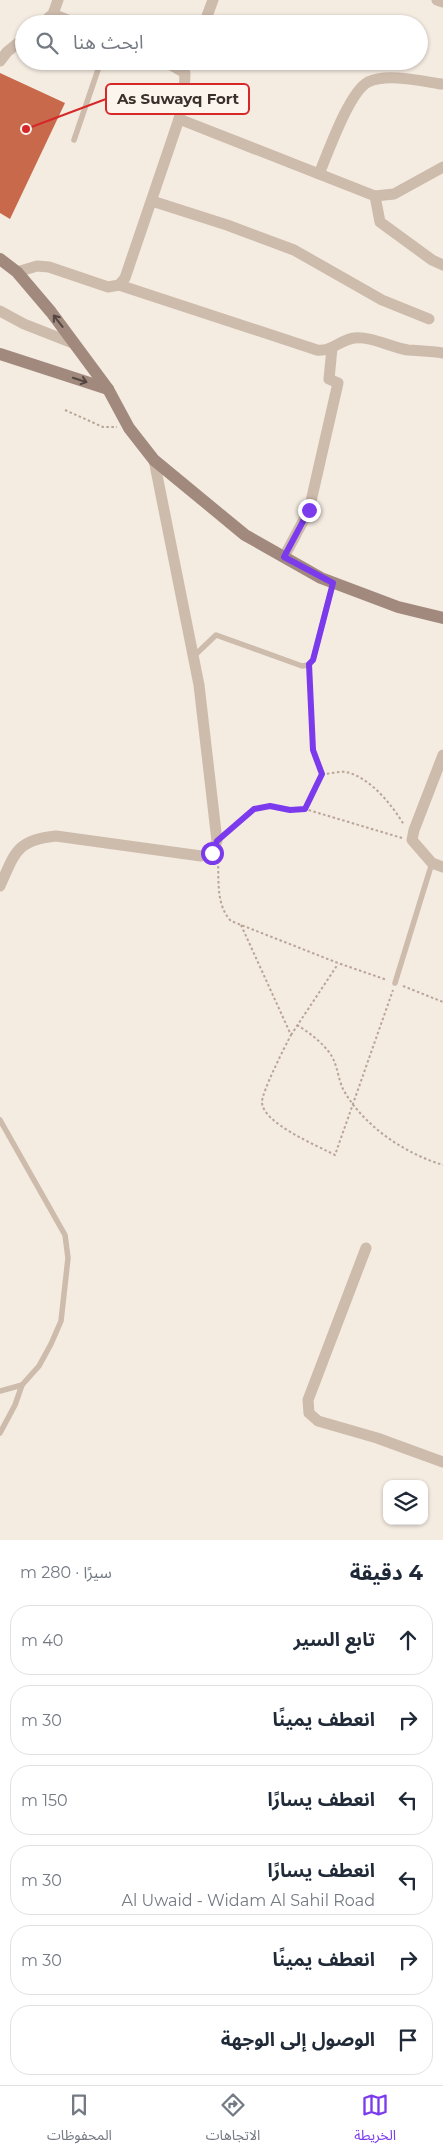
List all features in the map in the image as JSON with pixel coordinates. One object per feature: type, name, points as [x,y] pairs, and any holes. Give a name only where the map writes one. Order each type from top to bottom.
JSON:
[{"type":"main road","points":[[0,259],[17,272],[75,344],[108,388],[129,428],[154,460],[245,535],[333,583],[398,607],[443,618]]},
{"type":"main road","points":[[0,354],[108,388]]},
{"type":"street","points":[[53,14],[58,0]]},
{"type":"street","points":[[207,15],[212,0]]},
{"type":"street","points":[[437,0],[443,2]]},
{"type":"street","points":[[0,62],[7,52],[15,45]]},
{"type":"street","points":[[179,70],[184,73]]},
{"type":"street","points":[[119,285],[126,278],[179,119],[184,97],[185,70]]},
{"type":"street","points":[[319,174],[352,97],[366,82],[380,78],[410,79],[441,84]]},
{"type":"street","points":[[179,119],[375,196],[394,194],[443,167]]},
{"type":"street","points":[[375,196],[380,222],[432,260],[443,265]]},
{"type":"street","points":[[152,201],[227,225],[294,250],[382,300],[429,319]]},
{"type":"street","points":[[17,272],[37,266],[49,267],[108,287],[119,285],[317,350],[324,351],[353,338],[408,350],[427,350],[443,354]]},
{"type":"street","points":[[0,311],[24,324],[75,344]]},
{"type":"street","points":[[284,557],[309,510],[316,486],[338,384],[328,379],[332,348]]},
{"type":"street","points":[[0,886],[14,855],[25,843],[41,838],[56,836],[200,856],[212,853],[217,841],[199,685],[154,460]]},
{"type":"street","points":[[438,865],[412,840],[414,830],[443,755]]},
{"type":"street","points":[[366,1248],[308,1400],[309,1413],[318,1421],[377,1438],[443,1462]]},
{"type":"lane","points":[[74,140],[99,70]]},
{"type":"lane","points":[[193,657],[216,635],[302,666],[309,664],[313,660],[333,583]]},
{"type":"lane","points":[[395,983],[438,865]]},
{"type":"lane","points":[[0,1120],[64,1235],[68,1258],[61,1322],[39,1366],[22,1385],[15,1405],[0,1433]]},
{"type":"lane","points":[[0,1391],[22,1385]]},
{"type":"path","points":[[65,410],[103,427],[129,428]]},
{"type":"path","points":[[305,809],[322,774],[313,750],[309,664]]},
{"type":"path","points":[[322,774],[345,772],[359,777],[386,798],[412,840]]},
{"type":"path","points":[[412,840],[305,809],[290,810],[270,806],[254,809],[217,841],[220,904],[224,914],[231,921],[241,926],[443,1002]]},
{"type":"path","points":[[241,926],[291,1034]]},
{"type":"path","points":[[338,963],[291,1034],[264,1093],[262,1104],[267,1115],[280,1126],[335,1155],[395,983]]},
{"type":"path","points":[[297,1025],[311,1034],[331,1056],[343,1089],[354,1105],[387,1138],[428,1160],[443,1165]]},
{"type":"building","points":[[0,73],[65,103],[10,219],[0,213]]},
{"type":"place","name":"As Suwayq Fort","points":[[26,129]]},
{"type":"route","points":[[212,853],[217,841],[254,809],[270,806],[290,810],[305,809],[322,774],[313,750],[309,664],[313,660],[333,583],[284,557],[309,510]]}]
